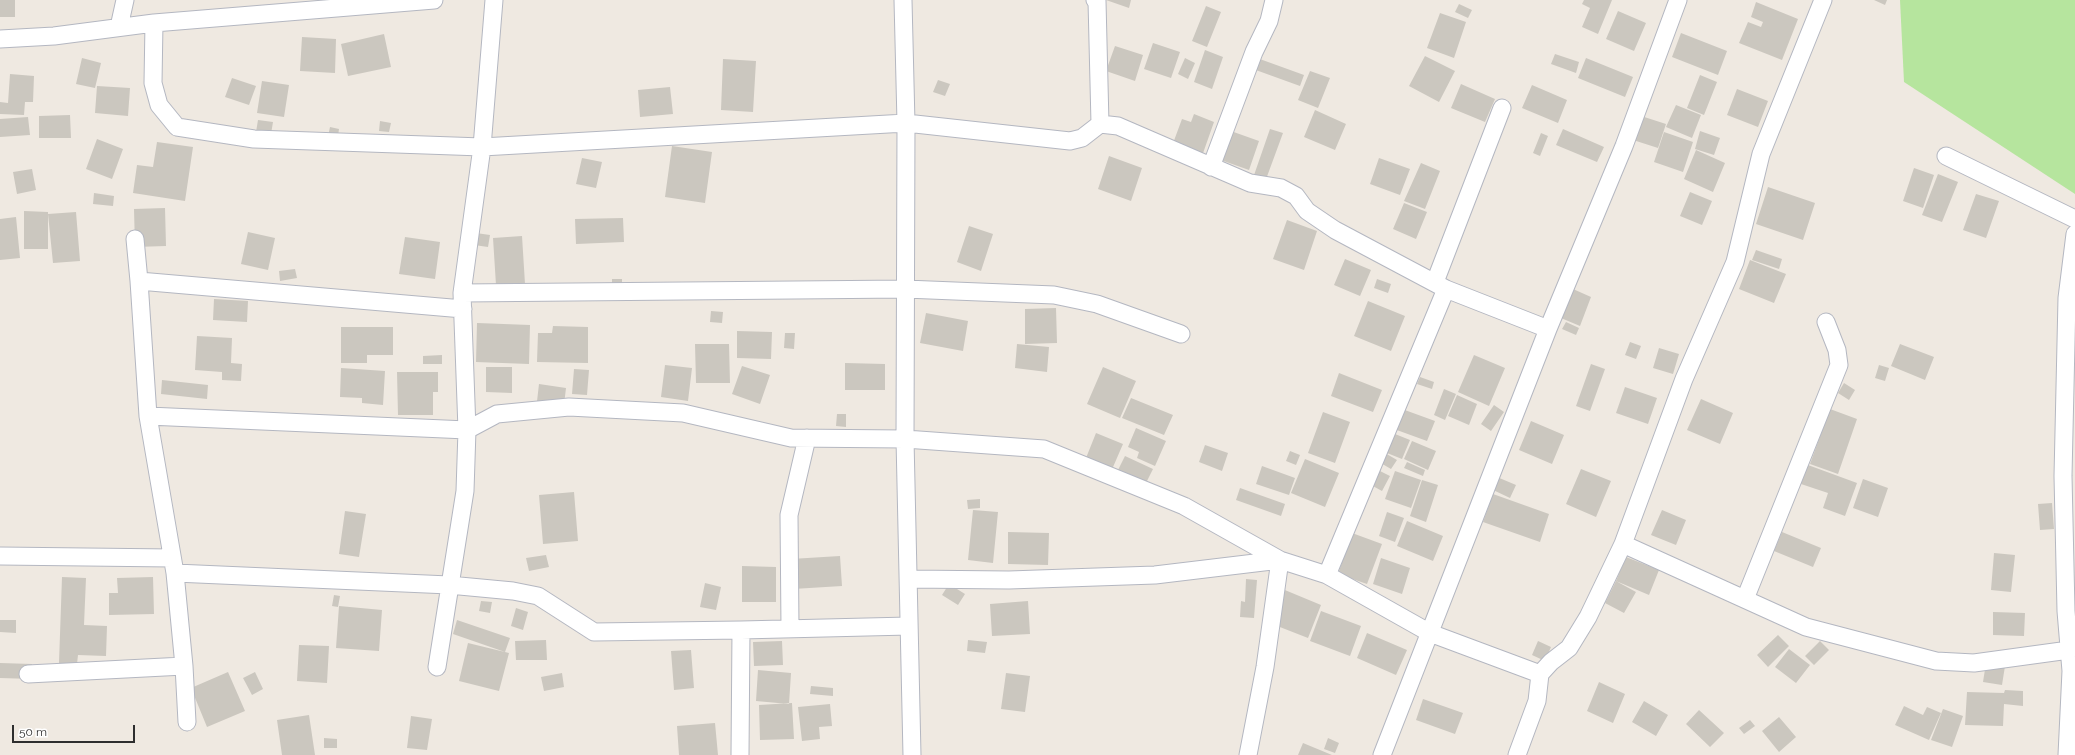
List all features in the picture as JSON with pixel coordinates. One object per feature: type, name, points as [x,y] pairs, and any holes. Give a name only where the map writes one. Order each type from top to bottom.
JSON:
[{"type":"street","points":[[120,27],[125,0]]},
{"type":"street","points":[[0,39],[54,36],[154,23],[434,0]]},
{"type":"street","points":[[437,667],[465,491],[467,430],[462,301],[482,146],[494,0]]},
{"type":"street","points":[[903,0],[906,123],[905,439],[912,755]]},
{"type":"street","points":[[1095,0],[1097,1],[1100,124]]},
{"type":"street","points":[[1211,167],[1254,52],[1269,21],[1274,0]]},
{"type":"street","points":[[1382,755],[1548,329],[1624,146],[1678,0]]},
{"type":"street","points":[[1517,755],[1537,701],[1540,674],[1551,662],[1569,648],[1588,617],[1623,544],[1684,379],[1735,262],[1761,154],[1824,0]]},
{"type":"street","points":[[154,23],[153,83],[158,105],[177,127],[254,140],[482,146],[906,123],[1070,141],[1082,138],[1100,124],[1118,126],[1250,183],[1281,188],[1296,196],[1307,210],[1335,230],[1441,285],[1548,329]]},
{"type":"street","points":[[1327,575],[1441,285],[1502,108]]},
{"type":"street","points":[[1946,156],[2075,220]]},
{"type":"street","points":[[2070,744],[2071,671],[2066,611],[2063,476],[2075,234]]},
{"type":"street","points":[[135,239],[148,416],[173,565],[184,666],[187,722]]},
{"type":"street","points":[[139,282],[462,301],[905,289],[1054,295],[1097,304],[1181,334]]},
{"type":"street","points":[[1745,599],[1839,365],[1837,350],[1826,322]]},
{"type":"street","points":[[148,416],[467,430],[497,414],[569,407],[683,413],[791,438],[905,439],[1044,449],[1184,506],[1280,560],[1327,575],[1430,633],[1540,674]]},
{"type":"street","points":[[790,628],[789,515],[807,438]]},
{"type":"street","points":[[1623,544],[1806,627],[1936,661],[1974,663],[2069,650]]},
{"type":"street","points":[[0,556],[173,565],[513,591],[538,596],[594,632],[909,626]]},
{"type":"street","points":[[909,579],[1009,580],[1155,575],[1280,560]]},
{"type":"street","points":[[1248,755],[1265,667],[1280,560]]},
{"type":"street","points":[[740,755],[741,630]]},
{"type":"street","points":[[28,674],[184,666]]},
{"type":"green space","points":[[1900,0],[2075,0],[2075,194],[1904,82]]},
{"type":"building","points":[[0,0],[15,0],[15,17],[0,17]]},
{"type":"building","points":[[1106,0],[1131,0],[1129,8]]},
{"type":"building","points":[[1584,0],[1612,0],[1598,34],[1582,27],[1590,8],[1582,4]]},
{"type":"building","points":[[1874,0],[1887,0],[1885,5]]},
{"type":"building","points":[[1756,2],[1798,19],[1782,60],[1739,43],[1748,22],[1761,27],[1763,22],[1751,17]]},
{"type":"building","points":[[1459,4],[1472,10],[1468,18],[1455,12]]},
{"type":"building","points":[[1206,6],[1221,12],[1207,47],[1192,41]]},
{"type":"building","points":[[1618,11],[1646,23],[1634,51],[1606,39]]},
{"type":"building","points":[[1440,13],[1466,22],[1454,58],[1427,48]]},
{"type":"building","points":[[1681,33],[1727,51],[1718,75],[1672,57]]},
{"type":"building","points":[[384,34],[391,67],[348,76],[341,44]]},
{"type":"building","points":[[302,37],[336,39],[335,73],[300,71]]},
{"type":"building","points":[[1153,43],[1180,52],[1171,78],[1144,69]]},
{"type":"building","points":[[1115,46],[1143,55],[1135,81],[1106,71]]},
{"type":"building","points":[[1205,50],[1223,57],[1212,89],[1194,82]]},
{"type":"building","points":[[1555,54],[1579,62],[1576,73],[1551,64]]},
{"type":"building","points":[[1425,56],[1455,71],[1439,102],[1409,86]]},
{"type":"building","points":[[82,58],[101,63],[95,88],[76,84]]},
{"type":"building","points":[[1185,58],[1195,63],[1188,79],[1178,74]]},
{"type":"building","points":[[1257,58],[1304,75],[1300,86],[1253,69]]},
{"type":"building","points":[[1586,58],[1633,77],[1625,97],[1578,78]]},
{"type":"building","points":[[723,59],[756,61],[753,112],[721,110]]},
{"type":"building","points":[[1310,71],[1330,78],[1318,108],[1298,100]]},
{"type":"building","points":[[10,74],[34,76],[33,102],[25,102],[24,115],[0,114],[0,102],[8,103]]},
{"type":"building","points":[[1700,75],[1717,82],[1704,115],[1687,108]]},
{"type":"building","points":[[232,78],[256,86],[249,105],[225,97]]},
{"type":"building","points":[[938,80],[950,84],[945,96],[933,92]]},
{"type":"building","points":[[262,81],[289,85],[284,117],[257,113]]},
{"type":"building","points":[[1461,84],[1495,99],[1485,122],[1451,108]]},
{"type":"building","points":[[1532,85],[1567,100],[1558,123],[1522,108]]},
{"type":"building","points":[[97,86],[130,88],[128,116],[95,113]]},
{"type":"building","points":[[670,87],[673,114],[640,117],[638,90]]},
{"type":"building","points":[[1737,89],[1768,101],[1758,127],[1727,115]]},
{"type":"building","points":[[1676,105],[1701,115],[1692,138],[1666,127]]},
{"type":"building","points":[[1315,110],[1346,124],[1335,150],[1304,137]]},
{"type":"building","points":[[1194,114],[1214,122],[1202,156],[1172,146],[1182,119],[1191,122]]},
{"type":"building","points":[[70,115],[71,138],[39,138],[39,116]]},
{"type":"building","points":[[1638,115],[1666,124],[1658,148],[1630,139]]},
{"type":"building","points":[[28,117],[30,135],[0,137],[0,119]]},
{"type":"building","points":[[258,120],[273,122],[271,134],[256,132]]},
{"type":"building","points":[[380,121],[391,123],[389,132],[379,131]]},
{"type":"building","points":[[330,127],[339,129],[337,143],[327,141]]},
{"type":"building","points":[[1270,129],[1283,133],[1265,182],[1253,178]]},
{"type":"building","points":[[1563,129],[1604,147],[1597,162],[1556,145]]},
{"type":"building","points":[[1228,130],[1259,141],[1249,170],[1218,159]]},
{"type":"building","points":[[1700,131],[1720,138],[1714,155],[1695,149]]},
{"type":"building","points":[[1664,132],[1693,142],[1683,172],[1654,162]]},
{"type":"building","points":[[1541,133],[1548,136],[1540,156],[1533,153]]},
{"type":"building","points":[[97,139],[123,149],[112,179],[86,169]]},
{"type":"building","points":[[157,142],[193,147],[185,201],[133,193],[137,165],[153,167]]},
{"type":"building","points":[[672,146],[712,152],[705,203],[665,197]]},
{"type":"building","points":[[1696,150],[1725,163],[1713,192],[1684,179]]},
{"type":"building","points":[[1109,156],[1142,168],[1131,201],[1098,189]]},
{"type":"building","points":[[582,158],[602,162],[596,188],[576,184]]},
{"type":"building","points":[[1379,158],[1410,169],[1400,195],[1370,184]]},
{"type":"building","points":[[1421,163],[1440,171],[1425,209],[1404,201]]},
{"type":"building","points":[[1914,168],[1934,175],[1923,208],[1903,201]]},
{"type":"building","points":[[32,169],[36,190],[17,194],[13,172]]},
{"type":"building","points":[[1938,174],[1958,182],[1942,222],[1922,215]]},
{"type":"building","points":[[1768,187],[1815,203],[1803,240],[1756,224]]},
{"type":"building","points":[[1690,192],[1712,201],[1702,225],[1680,216]]},
{"type":"building","points":[[94,193],[114,196],[113,206],[93,204]]},
{"type":"building","points":[[1976,194],[1999,201],[1986,238],[1963,230]]},
{"type":"building","points":[[1404,203],[1427,212],[1416,239],[1393,229]]},
{"type":"building","points":[[165,208],[166,246],[135,247],[134,209]]},
{"type":"building","points":[[24,211],[48,212],[48,249],[24,249]]},
{"type":"building","points":[[76,212],[80,261],[53,263],[48,214]]},
{"type":"building","points":[[16,217],[20,258],[0,260],[0,219]]},
{"type":"building","points":[[623,218],[624,242],[576,244],[575,219]]},
{"type":"building","points":[[1287,220],[1317,231],[1304,270],[1273,259]]},
{"type":"building","points":[[969,226],[993,234],[981,271],[957,262]]},
{"type":"building","points":[[248,232],[275,238],[268,270],[241,264]]},
{"type":"building","points":[[476,233],[490,235],[488,247],[474,245]]},
{"type":"building","points":[[522,236],[525,284],[496,285],[493,238]]},
{"type":"building","points":[[405,237],[440,242],[435,279],[399,274]]},
{"type":"building","points":[[1756,250],[1782,259],[1779,269],[1752,260]]},
{"type":"building","points":[[1345,259],[1371,270],[1360,296],[1334,285]]},
{"type":"building","points":[[1750,260],[1786,274],[1774,303],[1739,289]]},
{"type":"building","points":[[295,269],[297,278],[280,281],[279,271]]},
{"type":"building","points":[[612,279],[622,279],[622,292],[612,292]]},
{"type":"building","points":[[1377,279],[1391,284],[1388,293],[1374,288]]},
{"type":"building","points":[[1573,289],[1591,297],[1580,326],[1561,318]]},
{"type":"building","points":[[214,299],[248,301],[247,322],[213,320]]},
{"type":"building","points":[[1368,301],[1405,316],[1391,351],[1354,336]]},
{"type":"building","points":[[1056,308],[1057,343],[1025,344],[1025,309]]},
{"type":"building","points":[[711,311],[723,312],[722,323],[710,322]]},
{"type":"building","points":[[926,313],[968,321],[963,351],[920,343]]},
{"type":"building","points":[[1566,322],[1579,328],[1576,335],[1562,329]]},
{"type":"building","points":[[477,323],[530,325],[529,364],[476,362]]},
{"type":"building","points":[[553,326],[588,327],[588,363],[537,362],[538,333],[552,333]]},
{"type":"building","points":[[341,327],[393,327],[393,355],[367,355],[367,363],[341,363]]},
{"type":"building","points":[[737,331],[772,332],[771,359],[737,358]]},
{"type":"building","points":[[785,333],[795,333],[794,349],[784,348]]},
{"type":"building","points":[[197,336],[232,338],[231,363],[242,364],[241,381],[222,380],[222,372],[195,370]]},
{"type":"building","points":[[1630,342],[1641,346],[1636,359],[1625,355]]},
{"type":"building","points":[[695,344],[729,344],[730,383],[696,383]]},
{"type":"building","points":[[1017,344],[1049,347],[1047,372],[1015,368]]},
{"type":"building","points":[[1900,344],[1934,357],[1925,380],[1891,366]]},
{"type":"building","points":[[1659,348],[1679,354],[1673,374],[1653,368]]},
{"type":"building","points":[[442,355],[442,364],[423,364],[423,356]]},
{"type":"building","points":[[1474,355],[1505,368],[1489,406],[1458,392]]},
{"type":"building","points":[[845,363],[885,364],[885,390],[845,390]]},
{"type":"building","points":[[1591,364],[1605,369],[1590,411],[1576,406]]},
{"type":"building","points":[[665,365],[692,368],[688,401],[661,397]]},
{"type":"building","points":[[1879,365],[1889,368],[1885,381],[1875,378]]},
{"type":"building","points":[[742,366],[770,375],[760,404],[732,394]]},
{"type":"building","points":[[486,367],[512,367],[512,393],[486,392]]},
{"type":"building","points":[[1103,367],[1136,381],[1120,418],[1087,404]]},
{"type":"building","points":[[341,368],[385,371],[383,405],[362,403],[362,398],[340,397]]},
{"type":"building","points":[[574,369],[589,370],[587,395],[572,394]]},
{"type":"building","points":[[397,372],[438,372],[438,392],[433,392],[433,415],[398,415]]},
{"type":"building","points":[[1339,373],[1382,390],[1373,412],[1331,396]]},
{"type":"building","points":[[1420,377],[1434,382],[1432,389],[1417,384]]},
{"type":"building","points":[[162,380],[208,385],[207,399],[161,394]]},
{"type":"building","points":[[1844,383],[1855,390],[1849,400],[1838,393]]},
{"type":"building","points":[[539,384],[566,388],[563,413],[536,410]]},
{"type":"building","points":[[1625,387],[1657,398],[1648,424],[1616,413]]},
{"type":"building","points":[[1444,389],[1456,394],[1445,420],[1434,415]]},
{"type":"building","points":[[1457,395],[1477,404],[1469,425],[1448,416]]},
{"type":"building","points":[[1131,398],[1173,415],[1164,435],[1122,418]]},
{"type":"building","points":[[1701,399],[1733,413],[1720,444],[1687,430]]},
{"type":"building","points":[[1494,405],[1504,412],[1491,431],[1481,424]]},
{"type":"building","points":[[1402,409],[1435,421],[1427,441],[1394,429]]},
{"type":"building","points":[[1830,409],[1857,419],[1838,474],[1810,464]]},
{"type":"building","points":[[1323,412],[1350,422],[1335,463],[1308,453]]},
{"type":"building","points":[[837,414],[846,414],[846,427],[836,426]]},
{"type":"building","points":[[1531,421],[1564,435],[1552,464],[1519,450]]},
{"type":"building","points":[[1136,428],[1166,441],[1155,466],[1137,458],[1139,452],[1128,447]]},
{"type":"building","points":[[1096,433],[1123,444],[1110,474],[1084,463]]},
{"type":"building","points":[[1395,434],[1410,440],[1402,459],[1387,453]]},
{"type":"building","points":[[1412,441],[1436,451],[1428,470],[1404,459]]},
{"type":"building","points":[[1205,445],[1228,453],[1222,471],[1199,462]]},
{"type":"building","points":[[1290,451],[1300,455],[1296,465],[1286,461]]},
{"type":"building","points":[[1385,453],[1397,460],[1391,469],[1379,462]]},
{"type":"building","points":[[1125,456],[1153,469],[1145,485],[1117,472]]},
{"type":"building","points":[[1305,459],[1339,473],[1325,507],[1291,493]]},
{"type":"building","points":[[1407,462],[1425,470],[1423,476],[1404,468]]},
{"type":"building","points":[[1808,465],[1857,483],[1845,516],[1823,508],[1828,493],[1801,484]]},
{"type":"building","points":[[1262,466],[1295,478],[1289,495],[1256,484]]},
{"type":"building","points":[[1581,469],[1611,481],[1596,517],[1566,504]]},
{"type":"building","points":[[1378,470],[1390,476],[1382,491],[1371,485]]},
{"type":"building","points":[[1395,471],[1421,480],[1411,508],[1385,499]]},
{"type":"building","points":[[1497,477],[1516,485],[1510,498],[1491,489]]},
{"type":"building","points":[[1863,479],[1888,488],[1878,517],[1853,508]]},
{"type":"building","points":[[1422,480],[1438,485],[1426,522],[1410,516]]},
{"type":"building","points":[[1240,488],[1285,504],[1281,516],[1236,500]]},
{"type":"building","points":[[574,492],[578,541],[543,544],[539,495]]},
{"type":"building","points":[[1493,494],[1549,514],[1540,542],[1483,522]]},
{"type":"building","points":[[980,499],[980,508],[968,509],[967,500]]},
{"type":"building","points":[[2052,503],[2054,529],[2040,530],[2038,504]]},
{"type":"building","points":[[973,510],[998,512],[993,563],[968,560]]},
{"type":"building","points":[[1662,510],[1686,520],[1676,545],[1651,535]]},
{"type":"building","points":[[345,511],[366,514],[359,557],[339,554]]},
{"type":"building","points":[[1387,512],[1404,518],[1395,542],[1379,536]]},
{"type":"building","points":[[1407,521],[1443,536],[1433,561],[1397,546]]},
{"type":"building","points":[[1008,532],[1049,533],[1048,565],[1008,564]]},
{"type":"building","points":[[1782,532],[1821,548],[1813,567],[1774,551]]},
{"type":"building","points":[[1352,533],[1382,544],[1367,584],[1338,574]]},
{"type":"building","points":[[1994,553],[2015,555],[2011,592],[1991,590]]},
{"type":"building","points":[[546,555],[549,567],[529,571],[526,558]]},
{"type":"building","points":[[840,556],[842,586],[793,589],[791,559]]},
{"type":"building","points":[[1626,557],[1659,570],[1649,595],[1616,581]]},
{"type":"building","points":[[1381,558],[1410,568],[1402,594],[1373,584]]},
{"type":"building","points":[[742,566],[776,567],[776,602],[742,602]]},
{"type":"building","points":[[62,577],[86,578],[84,625],[107,626],[106,656],[78,655],[77,664],[59,663]]},
{"type":"building","points":[[153,577],[154,614],[109,615],[109,593],[118,593],[117,578]]},
{"type":"building","points":[[1246,579],[1257,580],[1254,618],[1240,617],[1241,601],[1245,602]]},
{"type":"building","points":[[1616,581],[1636,592],[1624,613],[1605,603]]},
{"type":"building","points":[[705,583],[721,587],[716,610],[700,607]]},
{"type":"building","points":[[949,584],[965,594],[958,605],[942,595]]},
{"type":"building","points":[[1280,588],[1321,605],[1308,638],[1267,622]]},
{"type":"building","points":[[334,595],[340,596],[338,607],[332,606]]},
{"type":"building","points":[[481,601],[492,602],[490,613],[479,611]]},
{"type":"building","points":[[1028,601],[1030,634],[992,636],[990,604]]},
{"type":"building","points":[[339,606],[382,610],[379,651],[336,648]]},
{"type":"building","points":[[516,608],[528,612],[523,630],[511,626]]},
{"type":"building","points":[[1321,611],[1361,626],[1350,656],[1310,641]]},
{"type":"building","points":[[1993,612],[2025,613],[2024,636],[1993,635]]},
{"type":"building","points":[[0,620],[16,620],[16,633],[0,632]]},
{"type":"building","points":[[457,620],[510,638],[505,652],[453,634]]},
{"type":"building","points":[[1367,633],[1407,650],[1396,675],[1357,658]]},
{"type":"building","points":[[1778,635],[1789,646],[1768,667],[1757,655]]},
{"type":"building","points":[[546,640],[547,660],[516,660],[515,641]]},
{"type":"building","points":[[968,640],[987,642],[985,653],[967,651]]},
{"type":"building","points":[[782,641],[783,665],[754,666],[753,642]]},
{"type":"building","points":[[1538,641],[1551,647],[1545,661],[1532,655]]},
{"type":"building","points":[[1820,641],[1829,650],[1814,665],[1805,656]]},
{"type":"building","points":[[468,643],[509,653],[499,691],[459,681]]},
{"type":"building","points":[[299,645],[329,646],[327,683],[297,681]]},
{"type":"building","points":[[1789,649],[1810,665],[1796,683],[1775,667]]},
{"type":"building","points":[[691,650],[694,688],[674,690],[671,651]]},
{"type":"building","points":[[0,663],[32,664],[32,679],[0,678]]},
{"type":"building","points":[[1986,663],[2005,666],[2002,685],[1983,682]]},
{"type":"building","points":[[758,670],[791,673],[789,704],[756,701]]},
{"type":"building","points":[[228,672],[245,711],[207,727],[191,688]]},
{"type":"building","points":[[255,672],[263,689],[252,695],[243,678]]},
{"type":"building","points":[[562,673],[564,687],[544,691],[541,677]]},
{"type":"building","points":[[1006,673],[1030,676],[1025,712],[1001,709]]},
{"type":"building","points":[[1599,682],[1625,694],[1613,723],[1587,711]]},
{"type":"building","points":[[811,686],[833,688],[833,696],[810,694]]},
{"type":"building","points":[[2005,690],[2023,691],[2023,706],[2004,704],[2003,726],[1965,725],[1967,692],[2004,693]]},
{"type":"building","points":[[1423,699],[1463,713],[1455,734],[1416,720]]},
{"type":"building","points":[[1644,701],[1668,715],[1656,736],[1632,722]]},
{"type":"building","points":[[792,703],[794,739],[760,740],[759,705]]},
{"type":"building","points":[[830,704],[832,726],[819,727],[820,739],[802,741],[798,707]]},
{"type":"building","points":[[1904,706],[1923,715],[1927,707],[1941,713],[1929,740],[1895,725]]},
{"type":"building","points":[[1943,709],[1963,716],[1952,747],[1931,740]]},
{"type":"building","points":[[1699,710],[1724,733],[1710,747],[1686,724]]},
{"type":"building","points":[[309,715],[315,755],[282,755],[277,720]]},
{"type":"building","points":[[411,716],[432,719],[427,750],[407,748]]},
{"type":"building","points":[[1779,717],[1796,737],[1779,752],[1762,731]]},
{"type":"building","points":[[1750,720],[1755,726],[1744,734],[1739,728]]},
{"type":"building","points":[[715,723],[718,755],[679,755],[677,726]]},
{"type":"building","points":[[324,738],[337,739],[337,748],[324,748]]},
{"type":"building","points":[[1328,738],[1339,743],[1335,753],[1324,749]]},
{"type":"building","points":[[1303,743],[1332,755],[1298,755]]}]
